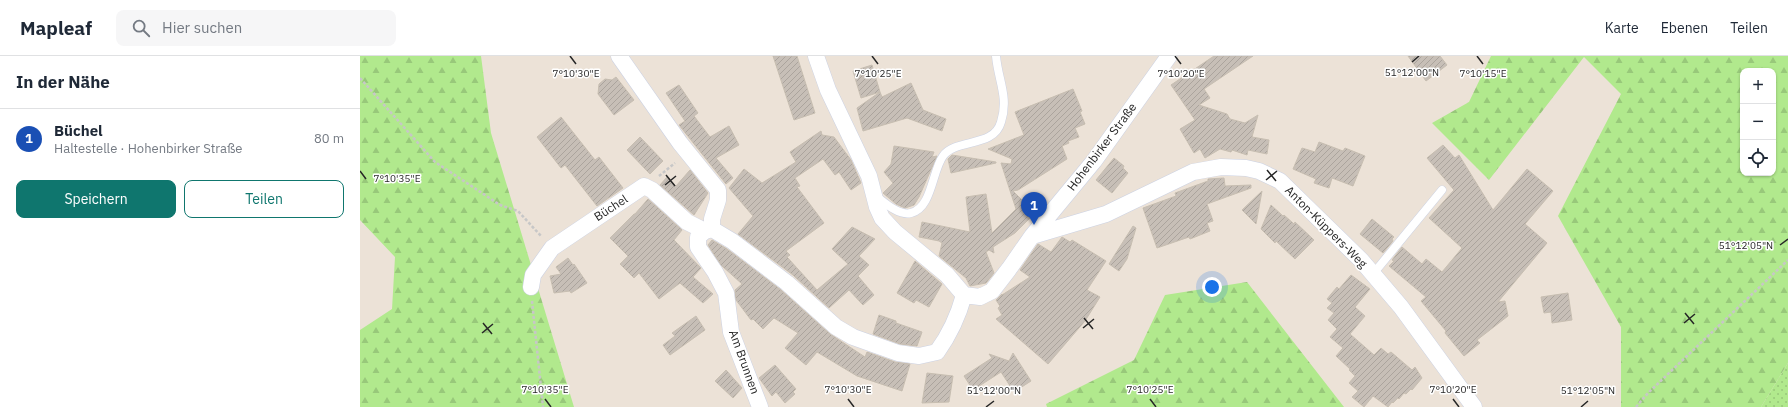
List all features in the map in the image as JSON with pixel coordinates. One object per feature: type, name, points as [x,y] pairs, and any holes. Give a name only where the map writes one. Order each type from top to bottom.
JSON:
[{"type":"street","points":[[619,56],[697,165],[718,190],[718,200],[708,230]]},
{"type":"street","points":[[816,56],[828,90],[861,156],[869,176],[877,207],[885,221],[895,232],[947,274],[964,296],[980,297],[992,291],[1009,270],[1032,236]]},
{"type":"street","name":"Hohenbirker Straße","points":[[1032,236],[1094,161],[1169,56]]},
{"type":"street","name":"Anton-Küppers-Weg","points":[[1032,236],[1106,214],[1193,172],[1221,167],[1246,168],[1260,171],[1280,181],[1361,260],[1401,307],[1474,407]]},
{"type":"street","points":[[644,186],[652,190],[687,222],[732,241],[787,283],[836,327],[853,337],[898,353],[919,356],[938,352],[950,335],[964,296]]},
{"type":"street","name":"Büchel","points":[[531,287],[533,275],[552,248],[644,186]]},
{"type":"street","name":"Am Brunnen","points":[[708,230],[698,237],[698,247],[715,272],[726,293],[731,332],[760,407]]},
{"type":"lane","points":[[874,195],[902,213],[913,213],[922,206],[943,156],[952,149],[984,139],[995,132],[1001,123],[1004,91],[996,56]]},
{"type":"lane","points":[[1373,274],[1442,190]]},
{"type":"path","points":[[360,78],[435,162],[500,205],[518,211],[552,248]]},
{"type":"path","points":[[644,186],[678,162],[697,165]]},
{"type":"path","points":[[1636,407],[1648,393],[1788,260]]},
{"type":"path","points":[[531,287],[543,407]]},
{"type":"green space","points":[[360,56],[481,56],[491,133],[574,407],[360,407],[360,330],[392,309],[395,257],[360,220]]},
{"type":"green space","points":[[1491,56],[1788,56],[1788,363],[1761,407],[1621,407],[1621,327],[1558,216],[1621,94],[1584,57],[1489,180],[1432,123],[1469,102]]},
{"type":"green space","points":[[1247,282],[1344,407],[1047,407],[1046,404],[1134,360],[1165,295]]},
{"type":"green space","points":[[1788,363],[1788,407],[1761,407]]},
{"type":"building","points":[[773,56],[797,56],[815,113],[794,120]]},
{"type":"building","points":[[1214,56],[1253,56],[1204,89],[1210,98],[1199,105],[1227,114],[1230,119],[1245,123],[1258,115],[1252,137],[1269,140],[1267,154],[1248,150],[1247,155],[1232,150],[1231,152],[1220,149],[1205,158],[1200,149],[1194,153],[1180,129],[1195,120],[1171,85]]},
{"type":"building","points":[[1408,56],[1440,56],[1447,65],[1426,81]]},
{"type":"building","points":[[872,65],[880,92],[861,98],[853,71]]},
{"type":"building","points":[[616,77],[634,100],[614,115],[598,94],[599,84],[605,79],[612,80]]},
{"type":"building","points":[[911,83],[923,110],[946,119],[942,131],[907,118],[863,131],[857,108],[880,92],[882,97]]},
{"type":"building","points":[[679,85],[698,113],[694,116],[710,137],[729,126],[739,145],[716,158],[733,178],[726,184],[679,125],[685,121],[666,93]]},
{"type":"building","points":[[1073,89],[1082,111],[1080,112],[1085,124],[1075,128],[1079,137],[1068,141],[1069,143],[1062,146],[1067,159],[1018,190],[1013,191],[1035,213],[1015,233],[993,247],[994,253],[989,250],[986,252],[994,273],[986,283],[970,286],[966,278],[939,256],[942,243],[919,237],[922,222],[970,232],[966,197],[986,194],[992,233],[1016,209],[1001,163],[1011,164],[1012,159],[988,149],[1024,135],[1015,112]]},
{"type":"building","points":[[561,117],[595,160],[599,157],[623,188],[597,206],[565,165],[561,168],[537,137]]},
{"type":"building","points":[[821,131],[822,135],[834,137],[851,160],[861,183],[851,190],[839,172],[835,175],[823,159],[795,178],[800,186],[797,187],[824,223],[786,251],[790,255],[787,257],[817,290],[848,264],[832,249],[852,227],[875,239],[859,256],[869,265],[858,276],[874,295],[863,305],[849,290],[829,308],[793,275],[738,234],[753,216],[729,188],[744,169],[762,183],[796,162],[790,152]]},
{"type":"building","points":[[640,137],[663,161],[650,174],[627,150]]},
{"type":"building","points":[[1319,142],[1343,151],[1345,148],[1365,156],[1353,186],[1332,178],[1329,188],[1314,183],[1316,179],[1293,169],[1302,148],[1315,152]]},
{"type":"building","points":[[1443,145],[1455,158],[1459,155],[1493,210],[1527,169],[1553,191],[1525,224],[1547,243],[1498,302],[1505,301],[1508,316],[1477,340],[1480,343],[1464,356],[1445,333],[1446,331],[1421,301],[1426,297],[1389,266],[1394,261],[1392,260],[1402,247],[1422,264],[1426,259],[1442,272],[1462,248],[1429,218],[1454,190],[1427,158]]},
{"type":"building","points":[[894,146],[934,152],[932,157],[937,156],[919,197],[914,205],[905,208],[896,204],[883,193],[893,183],[884,172],[891,164]]},
{"type":"building","points":[[952,155],[996,163],[951,173],[948,159]]},
{"type":"building","points":[[1114,158],[1124,166],[1123,168],[1128,173],[1112,193],[1096,180]]},
{"type":"building","points":[[690,170],[708,193],[694,215],[660,185],[667,177],[676,186]]},
{"type":"building","points":[[1224,178],[1225,186],[1251,185],[1251,188],[1207,204],[1213,221],[1207,223],[1210,231],[1190,239],[1189,237],[1157,248],[1143,208],[1176,196],[1175,193],[1208,181],[1208,179]]},
{"type":"building","points":[[1262,191],[1256,224],[1242,210]]},
{"type":"building","points":[[648,199],[682,230],[674,240],[701,268],[693,277],[713,294],[703,303],[680,283],[659,299],[639,273],[634,278],[620,264],[628,256],[610,238]]},
{"type":"building","points":[[1271,205],[1294,224],[1295,222],[1314,240],[1295,259],[1276,241],[1275,243],[1261,229]]},
{"type":"building","points":[[1372,219],[1394,237],[1392,239],[1393,241],[1383,253],[1360,234]]},
{"type":"building","points":[[1133,226],[1136,228],[1127,259],[1119,271],[1109,264]]},
{"type":"building","points":[[1062,237],[1070,242],[1072,240],[1106,261],[1087,290],[1100,297],[1085,321],[1048,364],[996,319],[1002,315],[998,308],[1000,306],[996,300],[1002,294],[1030,277],[1020,270],[1038,244],[1051,252]]},
{"type":"building","points":[[712,240],[727,249],[781,290],[830,334],[865,357],[867,352],[895,362],[910,364],[902,391],[857,376],[817,352],[806,365],[785,348],[798,333],[774,318],[763,329],[753,319],[751,320],[736,300],[735,290],[742,284],[721,265],[708,245]]},
{"type":"building","points":[[568,258],[587,283],[571,293],[570,291],[554,293],[550,276],[561,274],[556,267]]},
{"type":"building","points":[[915,261],[942,284],[929,307],[916,300],[914,303],[897,293]]},
{"type":"building","points":[[1351,275],[1370,289],[1355,307],[1365,316],[1350,334],[1374,355],[1381,348],[1388,354],[1391,352],[1412,370],[1415,367],[1422,378],[1412,390],[1411,389],[1406,394],[1404,393],[1399,399],[1398,398],[1393,403],[1392,402],[1388,407],[1373,396],[1364,407],[1352,397],[1358,391],[1349,383],[1355,376],[1336,356],[1343,348],[1330,337],[1337,329],[1328,320],[1334,313],[1327,308],[1332,303],[1327,299],[1337,287],[1339,289]]},
{"type":"building","points":[[1568,293],[1572,320],[1552,323],[1551,312],[1544,313],[1541,297]]},
{"type":"building","points":[[879,315],[922,332],[917,346],[900,344],[873,334]]},
{"type":"building","points":[[696,316],[705,330],[670,355],[663,345],[675,336],[672,333]]},
{"type":"building","points":[[1013,353],[1031,381],[1014,392],[1001,372],[973,390],[964,376],[992,358],[989,354],[1009,361]]},
{"type":"building","points":[[775,365],[796,389],[793,392],[795,394],[785,403],[776,392],[772,396],[759,378]]},
{"type":"building","points":[[726,370],[742,388],[733,398],[715,381]]},
{"type":"building","points":[[927,373],[953,376],[949,402],[922,403]]},
{"type":"place","name":"Büchel","points":[[1034,225]]}]
